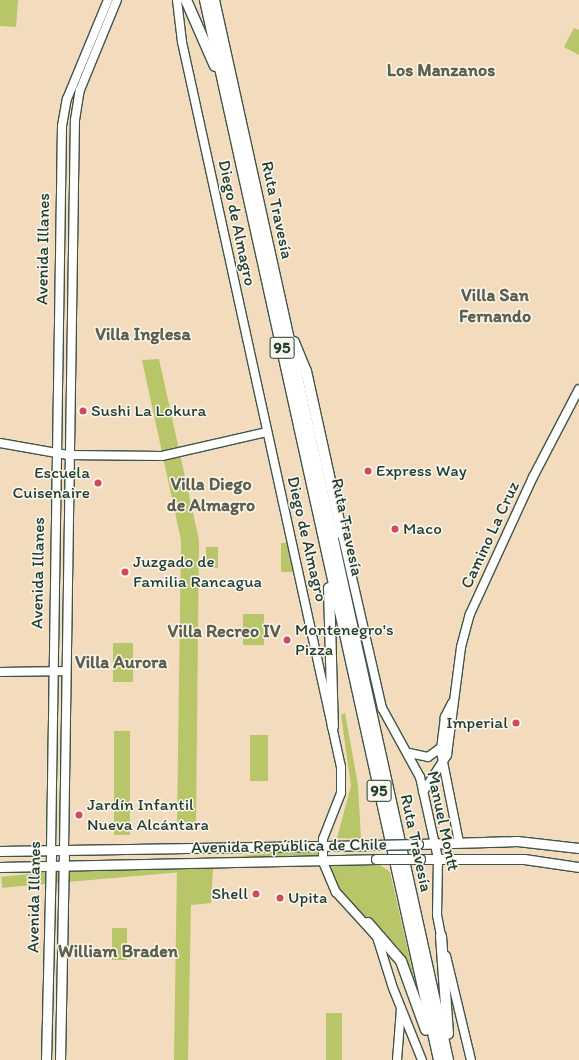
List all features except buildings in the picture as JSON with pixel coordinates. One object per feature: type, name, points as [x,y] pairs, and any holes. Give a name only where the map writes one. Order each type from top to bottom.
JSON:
[{"type":"highway","points":[[186,0],[225,91]]},
{"type":"highway","name":"Ruta Travesía","points":[[205,0],[437,1060]]},
{"type":"highway","name":"Ruta Travesía","points":[[214,0],[450,1060]]},
{"type":"highway","points":[[286,326],[306,371],[340,525],[333,537]]},
{"type":"highway","points":[[320,523],[331,607],[333,727]]},
{"type":"highway","points":[[368,923],[392,948],[406,971],[437,1060]]},
{"type":"highway","points":[[441,936],[450,1060]]},
{"type":"main road","name":"Avenida Illanes","points":[[46,1060],[51,850],[62,126],[67,99],[108,0]]},
{"type":"main road","name":"Avenida Illanes","points":[[60,1060],[74,120],[80,90],[117,0]]},
{"type":"main road","name":"Diego de Almagro","points":[[177,0],[182,42],[333,727],[342,786],[322,846],[323,862],[336,892],[368,923],[380,943],[401,1009],[422,1060]]},
{"type":"main road","name":"Camino La Cruz","points":[[459,842],[442,747],[446,712],[452,703],[470,614],[533,477],[579,389]]},
{"type":"main road","points":[[0,443],[68,455],[162,456],[267,432]]},
{"type":"main road","name":"Manuel Montt","points":[[340,525],[382,708],[409,753],[423,792],[438,858],[437,915],[471,1060]]},
{"type":"main road","points":[[0,672],[66,671]]},
{"type":"main road","name":"Camino La Cruz","points":[[444,762],[454,713],[452,703]]},
{"type":"main road","points":[[409,753],[425,757],[442,747]]},
{"type":"main road","points":[[423,792],[444,762]]},
{"type":"main road","name":"Avenida República de Chile","points":[[0,851],[434,844],[524,841],[579,848]]},
{"type":"main road","points":[[100,850],[103,858],[100,866]]},
{"type":"main road","name":"Avenida República de Chile","points":[[0,867],[323,862],[438,858],[524,859],[579,867]]},
{"type":"main road","points":[[397,1060],[401,1009]]},
{"type":"green space","points":[[0,0],[18,0],[16,27],[0,26]]},
{"type":"green space","points":[[574,28],[579,30],[579,55],[564,47]]},
{"type":"green space","points":[[159,359],[199,540],[196,824],[177,825],[181,540],[142,360]]},
{"type":"green space","points":[[281,543],[287,543],[295,572],[281,572]]},
{"type":"green space","points":[[206,547],[218,547],[218,568],[206,568]]},
{"type":"green space","points":[[243,614],[264,614],[264,645],[243,645]]},
{"type":"green space","points":[[113,643],[133,643],[133,682],[113,682]]},
{"type":"green space","points":[[345,713],[358,785],[361,839],[337,838],[351,786],[341,715]]},
{"type":"green space","points":[[114,731],[130,731],[130,835],[114,835]]},
{"type":"green space","points":[[250,735],[268,735],[268,781],[250,781]]},
{"type":"green space","points":[[319,849],[320,860],[2,888],[1,877]]},
{"type":"green space","points":[[326,865],[380,865],[390,872],[415,982],[399,948],[341,893],[330,878]]},
{"type":"green space","points":[[177,868],[213,869],[211,903],[191,905],[188,1060],[174,1060]]},
{"type":"green space","points":[[112,928],[127,928],[127,960],[112,960]]},
{"type":"green space","points":[[326,1013],[342,1013],[342,1060],[326,1060]]},
{"type":"place","name":"Sushi La Lokura","points":[[83,411]]},
{"type":"place","name":"Express Way","points":[[368,471]]},
{"type":"place","name":"Escuela Cuisenaire","points":[[98,483]]},
{"type":"place","name":"Maco","points":[[395,529]]},
{"type":"place","name":"Juzgado de Familia Rancagua","points":[[125,572]]},
{"type":"place","name":"Montenegro's Pizza","points":[[287,640]]},
{"type":"place","name":"Imperial","points":[[516,723]]},
{"type":"place","name":"Jardín Infantil Nueva Alcántara","points":[[79,815]]},
{"type":"place","name":"Shell","points":[[256,894]]},
{"type":"place","name":"Upita","points":[[280,898]]},
{"type":"district","name":"Los Manzanos","points":[[441,70]]},
{"type":"district","name":"Villa San Fernando","points":[[495,306]]},
{"type":"district","name":"Villa Inglesa","points":[[143,334]]},
{"type":"district","name":"Villa Diego de Almagro","points":[[211,495]]},
{"type":"district","name":"Villa Recreo IV","points":[[224,631]]},
{"type":"district","name":"Villa Aurora","points":[[121,662]]},
{"type":"district","name":"William Braden","points":[[118,951]]}]
